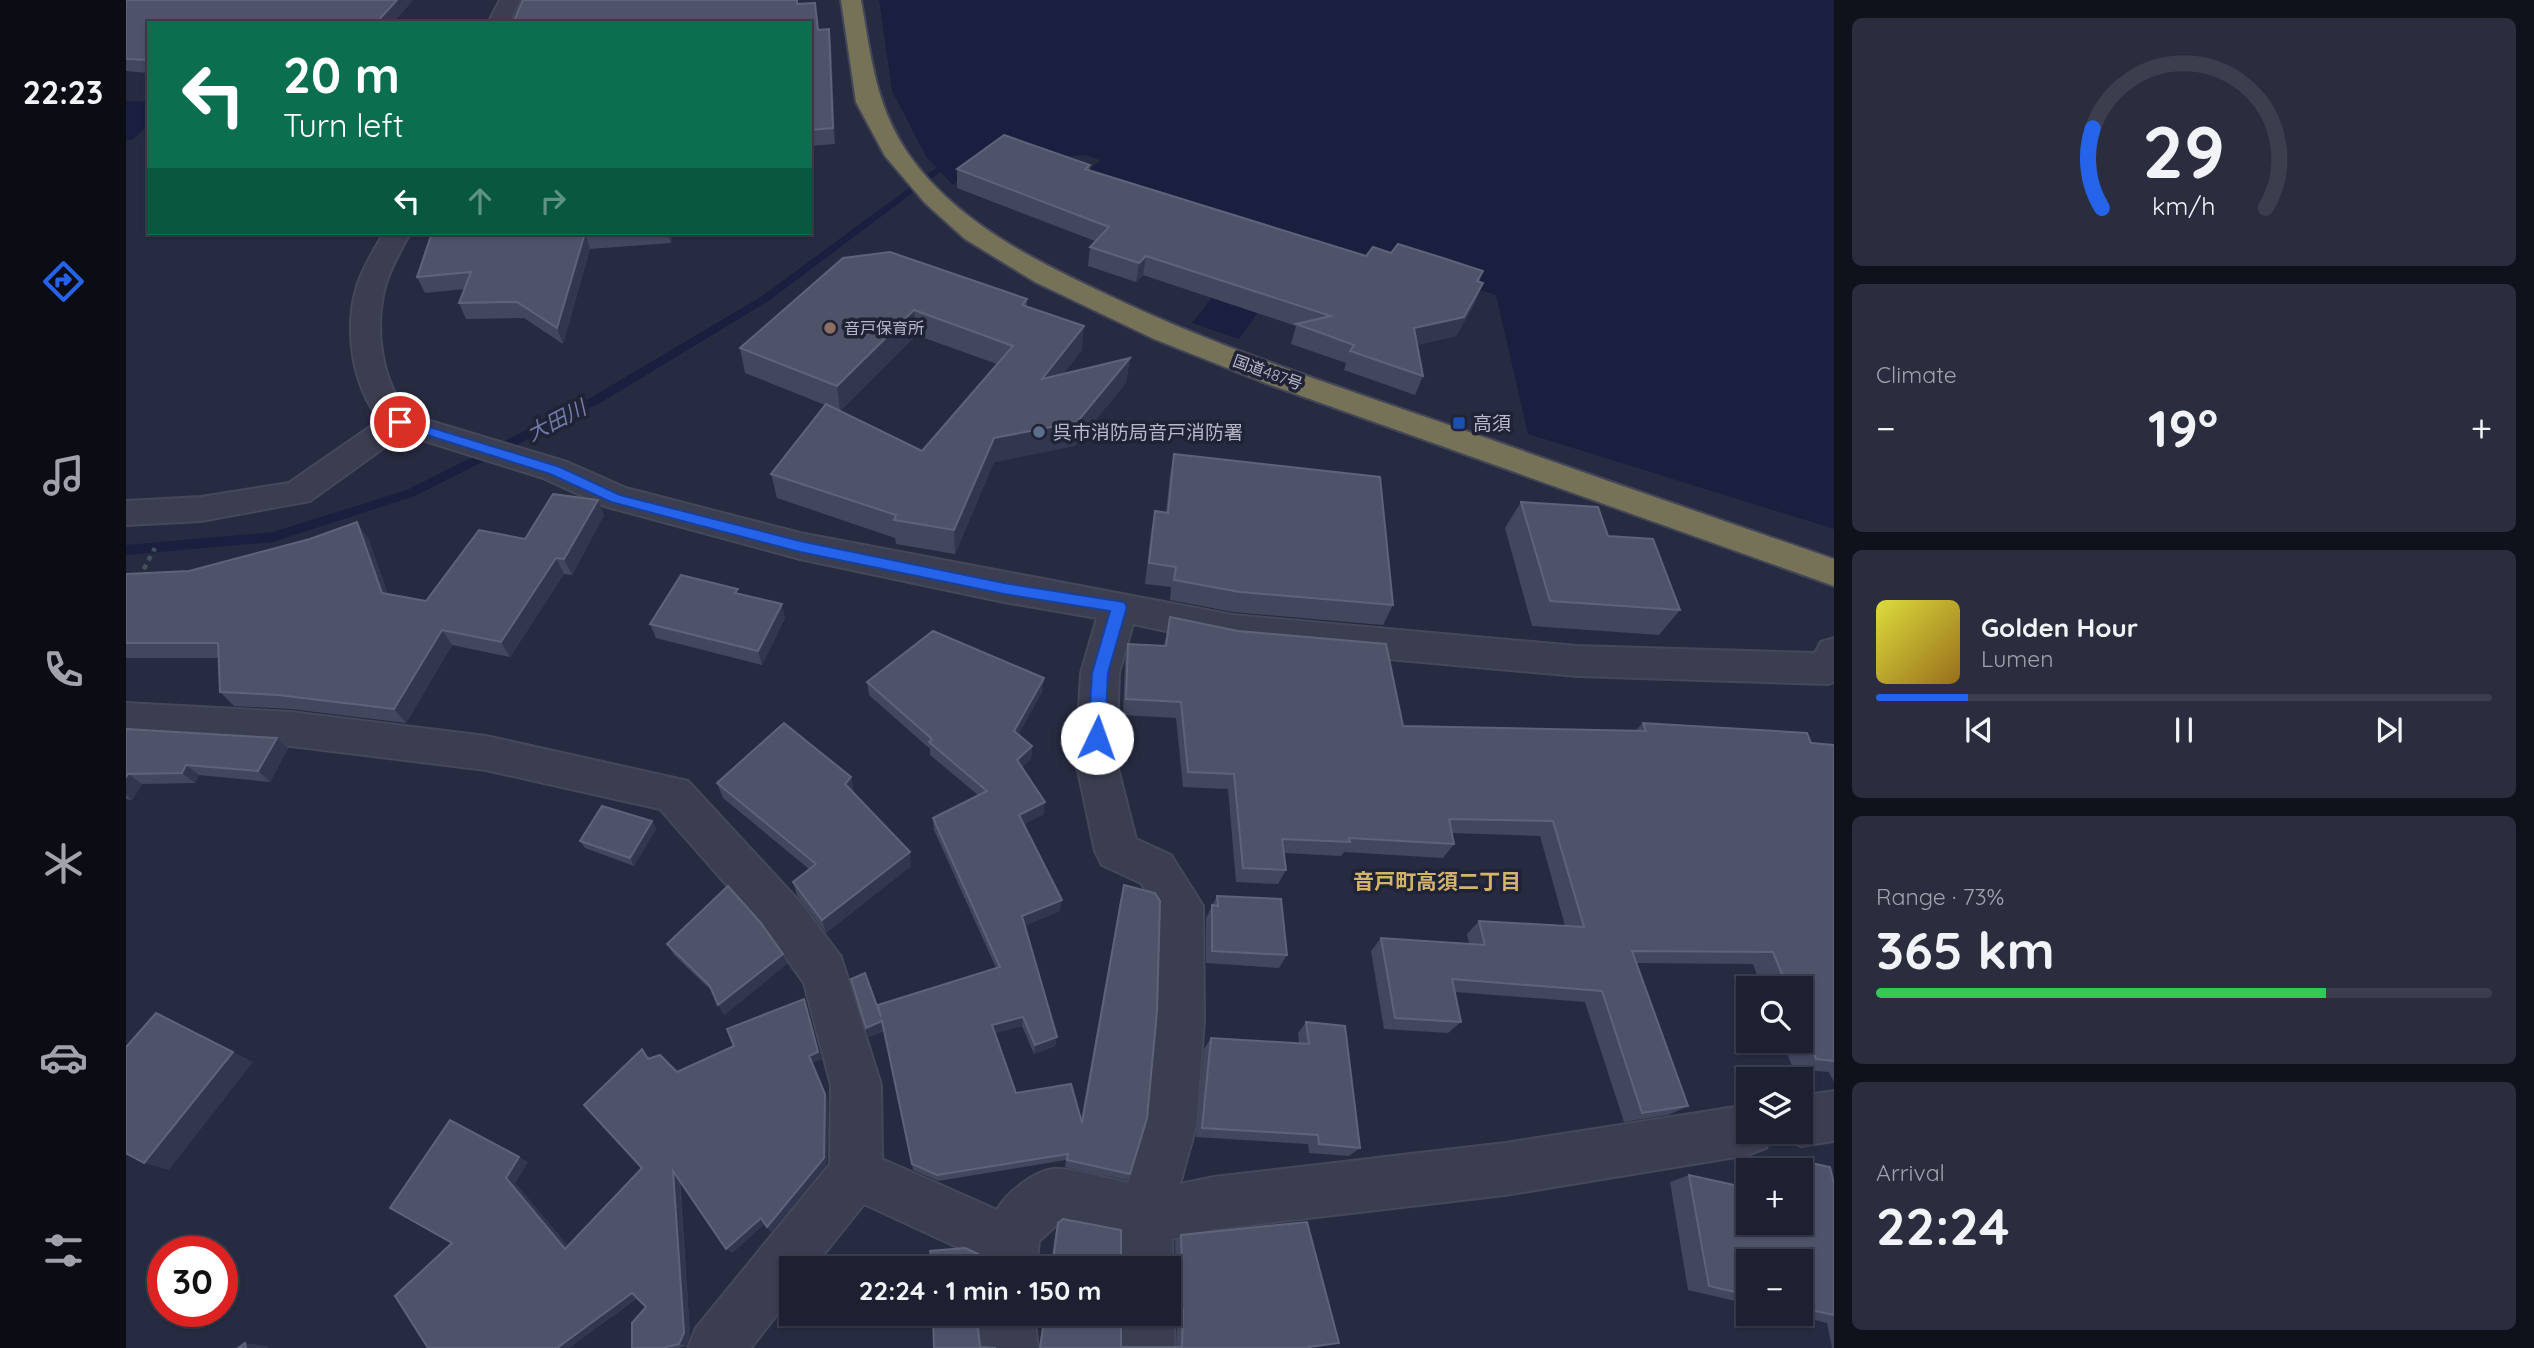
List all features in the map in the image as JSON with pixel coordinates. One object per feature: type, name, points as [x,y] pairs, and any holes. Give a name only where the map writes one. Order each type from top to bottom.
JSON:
[{"type":"highway","name":"国道487号","points":[[850,0],[868,102],[897,156],[934,198],[974,233],[1045,276],[1164,333],[1276,376],[1834,573]]},
{"type":"street","points":[[499,21],[510,0]]},
{"type":"street","points":[[396,235],[371,288],[366,340],[379,399],[400,422],[555,470],[616,499],[800,546],[1004,588],[1233,630],[1577,662],[1828,668],[1834,653]]},
{"type":"street","points":[[126,513],[201,509],[298,493],[400,422]]},
{"type":"street","points":[[1119,607],[1100,673],[1096,761],[1117,851],[1156,869],[1181,906],[1180,1020],[1171,1126],[1146,1214],[1146,1256]]},
{"type":"street","points":[[126,720],[291,729],[486,752],[673,794],[783,916],[825,973],[856,1084],[856,1174],[821,1213],[716,1348]]},
{"type":"street","points":[[1813,1119],[1834,1116]]},
{"type":"street","points":[[856,1174],[1010,1256],[1019,1219],[1054,1195],[1158,1216],[1214,1203],[1505,1169],[1736,1132]]},
{"type":"street","points":[[1007,1326],[1010,1348]]},
{"type":"street","points":[[1146,1326],[1146,1348]]},
{"type":"water","points":[[879,0],[1834,0],[1834,529],[1528,434],[1496,295],[1389,260],[1385,266],[1309,240],[1239,339],[1192,323],[1259,238],[1082,176],[1100,160],[1085,155],[1064,157],[1017,139],[953,185],[927,158],[892,91]]},
{"type":"water","points":[[126,101],[147,102],[147,127],[132,140],[126,140]]},
{"type":"building","points":[[126,0],[397,0],[378,21],[147,21],[147,60],[126,59]]},
{"type":"building","points":[[523,0],[797,0],[797,4],[815,3],[818,30],[829,29],[833,128],[812,130],[812,21],[514,21]]},
{"type":"building","points":[[1004,135],[1090,165],[1085,169],[1366,256],[1373,247],[1391,253],[1398,244],[1483,271],[1477,281],[1483,283],[1464,317],[1414,328],[1423,376],[1350,351],[1354,345],[1296,324],[1331,316],[1146,256],[1139,263],[1090,247],[1109,227],[957,169]]},
{"type":"building","points":[[431,235],[584,235],[557,328],[517,302],[459,303],[471,272],[417,277]]},
{"type":"building","points":[[890,252],[1027,299],[1022,305],[1084,326],[1042,379],[1130,358],[1077,422],[994,438],[954,530],[894,520],[896,515],[771,474],[826,404],[922,451],[1013,346],[914,310],[837,386],[740,348],[843,258]]},
{"type":"building","points":[[1174,454],[1380,477],[1393,605],[1240,592],[1174,580],[1176,567],[1149,563],[1155,511],[1168,513]]},
{"type":"building","points":[[553,494],[598,500],[564,559],[556,558],[501,642],[442,630],[394,709],[278,695],[220,692],[218,643],[126,643],[126,574],[189,571],[310,539],[357,522],[382,593],[426,601],[479,530],[525,539]]},
{"type":"building","points":[[1521,502],[1598,507],[1608,536],[1653,539],[1680,610],[1550,601]]},
{"type":"building","points":[[681,575],[738,589],[735,593],[782,604],[758,651],[650,624]]},
{"type":"building","points":[[1170,617],[1238,631],[1386,644],[1403,726],[1646,731],[1643,723],[1807,733],[1811,743],[1834,745],[1834,1061],[1816,1059],[1813,1051],[1813,976],[1783,976],[1773,952],[1632,951],[1688,1106],[1642,1113],[1602,991],[1452,979],[1461,1022],[1395,1018],[1381,938],[1485,945],[1479,921],[1584,927],[1553,821],[1449,819],[1454,844],[1349,838],[1350,842],[1282,839],[1286,870],[1243,868],[1234,774],[1188,772],[1181,702],[1126,699],[1128,644],[1166,646]]},
{"type":"building","points":[[933,631],[1044,678],[1014,731],[1032,746],[1017,760],[1045,802],[1019,815],[1062,900],[1022,916],[1057,1037],[1035,1045],[1023,1017],[992,1025],[1016,1093],[1071,1084],[1082,1123],[1124,885],[1155,893],[1160,901],[1157,1011],[1147,1118],[1130,1174],[1067,1160],[1068,1154],[937,1175],[912,1164],[882,1021],[866,1028],[851,979],[865,973],[881,1017],[878,1005],[1000,967],[933,818],[987,791],[929,742],[932,739],[867,682]]},
{"type":"building","points":[[784,723],[851,777],[845,784],[910,852],[822,920],[793,882],[816,864],[717,783]]},
{"type":"building","points":[[126,729],[277,738],[258,771],[186,765],[182,773],[128,774],[126,777]]},
{"type":"building","points":[[602,806],[652,821],[630,858],[580,841]]},
{"type":"building","points":[[728,886],[760,922],[783,954],[718,1005],[710,986],[667,944]]},
{"type":"building","points":[[1217,896],[1281,899],[1287,955],[1212,951],[1212,905],[1218,906]]},
{"type":"building","points":[[804,999],[818,1052],[809,1056],[825,1094],[824,1158],[767,1227],[761,1218],[726,1249],[673,1171],[684,1333],[679,1344],[662,1348],[632,1348],[632,1323],[646,1307],[632,1293],[557,1348],[428,1348],[395,1296],[452,1243],[390,1208],[450,1120],[519,1157],[506,1178],[565,1249],[642,1168],[584,1105],[642,1049],[648,1059],[660,1055],[677,1072],[734,1046],[727,1029]]},
{"type":"building","points":[[156,1013],[233,1052],[144,1163],[126,1153],[126,1047]]},
{"type":"building","points":[[1306,1022],[1345,1026],[1360,1148],[1319,1144],[1318,1135],[1202,1128],[1211,1038],[1309,1044]]},
{"type":"building","points":[[1813,1163],[1830,1167],[1834,1183],[1834,1315],[1813,1311],[1813,1249],[1736,1249],[1736,1292],[1709,1286],[1689,1175],[1736,1185],[1736,1235],[1813,1235]]},
{"type":"building","points":[[1063,1219],[1121,1230],[1121,1256],[1054,1256],[1058,1223]]},
{"type":"building","points":[[1307,1222],[1339,1343],[1309,1348],[1040,1348],[1043,1326],[1121,1326],[1121,1347],[1182,1347],[1181,1235]]},
{"type":"building","points":[[965,1248],[980,1256],[931,1256],[930,1251]]},
{"type":"building","points":[[933,1326],[977,1326],[980,1347],[996,1348],[934,1348]]},
{"type":"waterway","name":"大田川","points":[[126,550],[273,537],[411,493],[596,400],[766,298],[936,171]]},
{"type":"place","name":"音戸保育所","points":[[830,328]]},
{"type":"place","name":"高須","points":[[1459,423]]},
{"type":"place","name":"呉市消防局音戸消防署","points":[[1039,432]]},
{"type":"district","name":"音戸町高須二丁目","points":[[1437,881]]},
{"type":"route","points":[[400,422],[555,470],[616,499],[800,546],[1004,588],[1119,607],[1100,673],[1097,738]]}]
